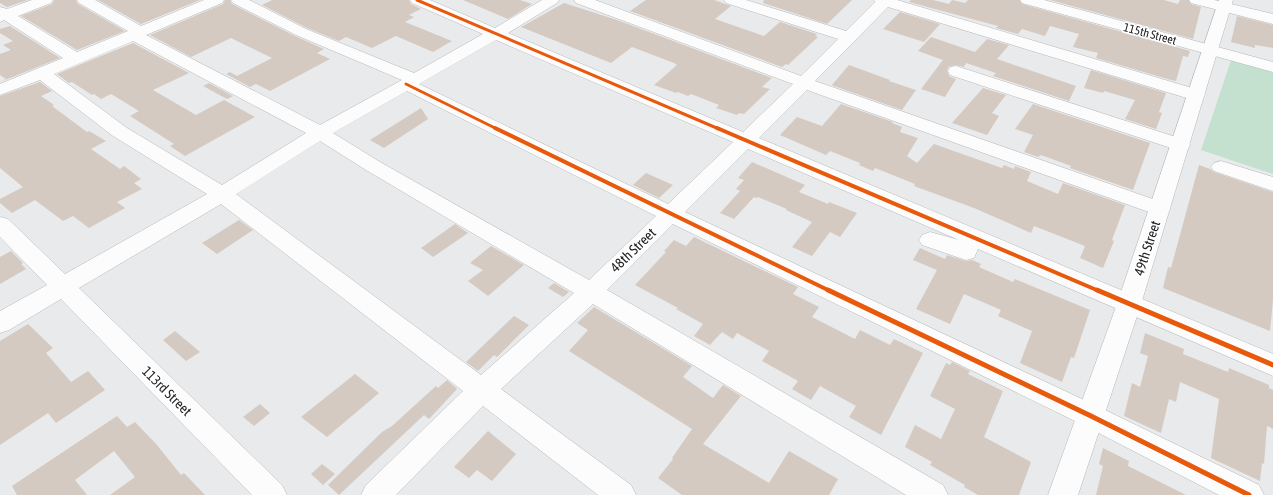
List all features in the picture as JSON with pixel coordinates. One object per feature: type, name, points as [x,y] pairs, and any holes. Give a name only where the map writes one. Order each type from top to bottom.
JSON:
[{"type":"street","points":[[2,14],[46,0]]},
{"type":"street","points":[[84,0],[137,33],[320,133],[419,193],[591,292],[933,495]]},
{"type":"street","points":[[1,89],[137,33],[196,3],[217,0]]},
{"type":"street","points":[[238,0],[301,32],[410,82],[670,214],[1091,416],[1249,495]]},
{"type":"street","points":[[417,0],[971,237],[1273,364]]},
{"type":"street","points":[[0,323],[222,194],[320,133],[497,33],[552,0]]},
{"type":"street","points":[[581,0],[918,125],[1160,209]]},
{"type":"street","points":[[732,0],[848,37]]},
{"type":"street","points":[[884,0],[1196,95]]},
{"type":"street","name":"48th Street","points":[[376,495],[483,390],[591,292],[744,140],[804,83],[884,0]]},
{"type":"street","name":"115th Street","points":[[1027,0],[1273,67]]},
{"type":"street","points":[[1196,0],[1225,3],[1273,19]]},
{"type":"street","name":"49th Street","points":[[1063,495],[1130,304],[1225,3]]},
{"type":"street","points":[[2,14],[76,59]]},
{"type":"street","points":[[956,71],[1181,145]]},
{"type":"street","points":[[42,73],[120,132],[222,194],[621,495]]},
{"type":"street","points":[[1221,166],[1273,184]]},
{"type":"street","name":"113rd Street","points":[[0,224],[272,495]]},
{"type":"street","points":[[930,240],[966,252],[971,237]]},
{"type":"green space","points":[[1231,60],[1273,72],[1273,174],[1201,150]]},
{"type":"building","points":[[0,0],[28,0],[7,7],[0,3]]},
{"type":"building","points":[[54,0],[76,0],[78,4],[125,31],[77,50],[21,16],[52,4]]},
{"type":"building","points":[[98,0],[200,0],[141,24]]},
{"type":"building","points":[[225,0],[230,0],[232,4],[324,49],[317,53],[330,59],[270,91],[256,84],[250,87],[226,74],[230,72],[237,76],[272,58],[231,38],[191,57],[150,35],[223,4]]},
{"type":"building","points":[[272,0],[409,0],[411,4],[421,9],[409,15],[414,17],[405,22],[452,41],[433,52],[396,36],[372,48],[346,37],[339,41],[307,28],[262,5]]},
{"type":"building","points":[[463,0],[520,0],[532,4],[508,19]]},
{"type":"building","points":[[646,0],[714,0],[731,6],[715,19],[764,36],[780,22],[817,34],[815,36],[818,37],[788,65],[786,64],[782,67],[630,11]]},
{"type":"building","points":[[764,0],[852,0],[827,24],[763,3]]},
{"type":"building","points":[[911,0],[933,0],[949,4],[952,0],[965,3],[968,0],[1019,0],[1022,4],[1190,51],[1188,57],[1183,56],[1176,81],[1096,58],[1098,53],[1073,47],[1079,34],[1050,26],[1045,36],[1022,29],[1018,34],[996,28],[998,26],[909,2]]},
{"type":"building","points":[[1050,0],[1164,0],[1178,4],[1180,0],[1188,0],[1191,4],[1201,7],[1193,39]]},
{"type":"building","points":[[564,3],[617,20],[772,78],[762,87],[770,89],[744,114],[739,113],[737,115],[716,108],[719,105],[691,94],[688,96],[654,85],[677,65],[674,63],[632,47],[611,63],[521,27]]},
{"type":"building","points":[[900,12],[940,24],[924,42],[883,29]]},
{"type":"building","points":[[1237,16],[1273,25],[1273,48],[1255,45],[1255,48],[1231,42]]},
{"type":"building","points":[[10,26],[60,58],[0,82],[6,79],[0,75],[0,54],[11,50],[3,45],[13,41],[0,33],[0,29]]},
{"type":"building","points":[[931,37],[975,52],[987,39],[1009,45],[997,59],[1076,86],[1069,101],[993,76],[996,73],[966,63],[964,67],[956,65],[949,66],[947,70],[949,76],[956,79],[945,97],[921,89],[943,60],[918,51]]},
{"type":"building","points":[[133,43],[189,73],[153,90],[196,115],[224,100],[255,117],[185,156],[170,146],[174,144],[130,116],[139,111],[111,94],[101,99],[94,94],[92,95],[72,82],[69,83],[57,74]]},
{"type":"building","points":[[849,65],[916,90],[902,110],[832,85]]},
{"type":"building","points":[[1091,70],[1166,93],[1159,112],[1162,113],[1156,129],[1125,119],[1135,100],[1104,91],[1103,93],[1084,88]]},
{"type":"building","points":[[40,82],[52,91],[41,96],[54,105],[52,106],[87,132],[89,131],[106,141],[91,149],[120,169],[124,166],[141,179],[134,183],[142,189],[117,202],[125,208],[89,228],[73,216],[63,221],[35,200],[12,213],[0,203],[0,199],[23,187],[0,168],[0,96]]},
{"type":"building","points":[[209,83],[233,96],[227,99],[203,86]]},
{"type":"building","points":[[983,88],[1006,95],[992,113],[999,116],[987,135],[952,123]]},
{"type":"building","points":[[841,104],[893,122],[892,123],[902,127],[900,132],[918,138],[907,156],[917,163],[934,144],[1002,168],[1004,165],[1014,169],[1015,166],[1031,172],[1027,181],[1058,194],[1063,183],[1125,205],[1112,240],[1114,241],[1103,268],[1080,258],[1085,246],[1034,226],[1031,233],[974,208],[914,186],[915,184],[875,168],[873,171],[859,165],[860,163],[830,151],[826,155],[780,135],[797,117],[822,126]]},
{"type":"building","points":[[1033,104],[1150,143],[1133,190],[1070,168],[1071,166],[1041,155],[1038,157],[1024,152],[1033,135],[1015,129]]},
{"type":"building","points":[[421,108],[428,119],[384,148],[370,140]]},
{"type":"building","points":[[752,162],[805,185],[799,192],[828,204],[829,202],[857,213],[840,237],[830,232],[812,256],[792,247],[812,222],[786,210],[787,209],[758,197],[754,197],[734,219],[720,213],[740,191],[736,189],[744,180],[738,178]]},
{"type":"building","points":[[1199,165],[1214,172],[1273,192],[1273,300],[1270,331],[1163,288],[1168,267],[1171,268]]},
{"type":"building","points":[[646,173],[673,185],[659,198],[633,185]]},
{"type":"building","points":[[239,220],[253,230],[217,254],[202,243]]},
{"type":"building","points":[[455,224],[468,233],[433,257],[421,248]]},
{"type":"building","points":[[694,237],[798,287],[793,294],[819,307],[812,317],[855,339],[860,330],[890,345],[894,339],[923,353],[881,435],[849,417],[856,406],[820,386],[811,400],[792,389],[798,381],[762,361],[769,351],[737,333],[733,339],[722,332],[710,345],[694,336],[703,324],[676,309],[678,308],[635,285],[666,252],[664,251],[674,240],[686,246]]},
{"type":"building","points":[[491,246],[524,265],[488,296],[468,281],[483,270],[470,263]]},
{"type":"building","points":[[920,248],[945,259],[947,255],[966,261],[972,260],[981,264],[979,267],[1013,282],[1015,279],[1090,310],[1074,358],[1071,357],[1062,382],[1020,363],[1032,331],[998,316],[1001,310],[964,294],[950,324],[916,309],[937,270],[913,260]]},
{"type":"building","points":[[11,251],[23,263],[21,264],[26,269],[0,284],[0,257]]},
{"type":"building","points":[[554,283],[569,292],[563,297],[548,288]]},
{"type":"building","points":[[594,307],[692,366],[683,377],[713,398],[723,385],[741,396],[703,444],[769,483],[789,451],[838,479],[829,495],[682,495],[658,478],[673,459],[672,458],[692,429],[569,351],[588,330],[577,323]]},
{"type":"building","points":[[514,316],[529,325],[497,357],[494,355],[478,371],[466,362]]},
{"type":"building","points":[[28,324],[53,348],[46,353],[71,382],[88,371],[105,390],[56,423],[48,413],[0,445],[0,341]]},
{"type":"building","points":[[175,331],[200,352],[186,361],[163,340]]},
{"type":"building","points":[[1145,333],[1184,349],[1183,354],[1228,372],[1229,368],[1269,385],[1269,388],[1273,390],[1273,429],[1267,426],[1264,464],[1262,463],[1260,481],[1211,458],[1219,399],[1180,382],[1176,402],[1169,399],[1161,433],[1124,416],[1132,383],[1140,387],[1148,356],[1140,353]]},
{"type":"building","points":[[952,362],[970,371],[968,374],[1003,391],[984,437],[1031,462],[1019,495],[978,495],[964,487],[965,485],[930,465],[932,462],[905,447],[915,425],[941,439],[955,409],[930,396],[946,363],[950,365]]},
{"type":"building","points":[[355,374],[379,393],[327,437],[301,417]]},
{"type":"building","points":[[447,380],[457,389],[429,419],[424,415],[339,495],[328,485],[382,432],[392,426],[436,386],[438,388]]},
{"type":"building","points":[[260,404],[270,413],[254,426],[243,417]]},
{"type":"building","points":[[117,416],[127,427],[135,422],[157,445],[181,475],[184,473],[205,495],[110,495],[135,477],[114,451],[75,480],[87,495],[17,495],[12,486]]},
{"type":"building","points":[[488,431],[516,454],[492,481],[477,470],[469,478],[454,467]]},
{"type":"building","points":[[1103,448],[1129,461],[1128,466],[1186,495],[1096,495],[1103,466],[1099,464]]},
{"type":"building","points":[[322,464],[335,474],[323,485],[311,474]]},
{"type":"cycle path","points":[[417,0],[1273,365]]},
{"type":"cycle path","points":[[406,84],[670,214],[1091,416],[1249,495]]}]
